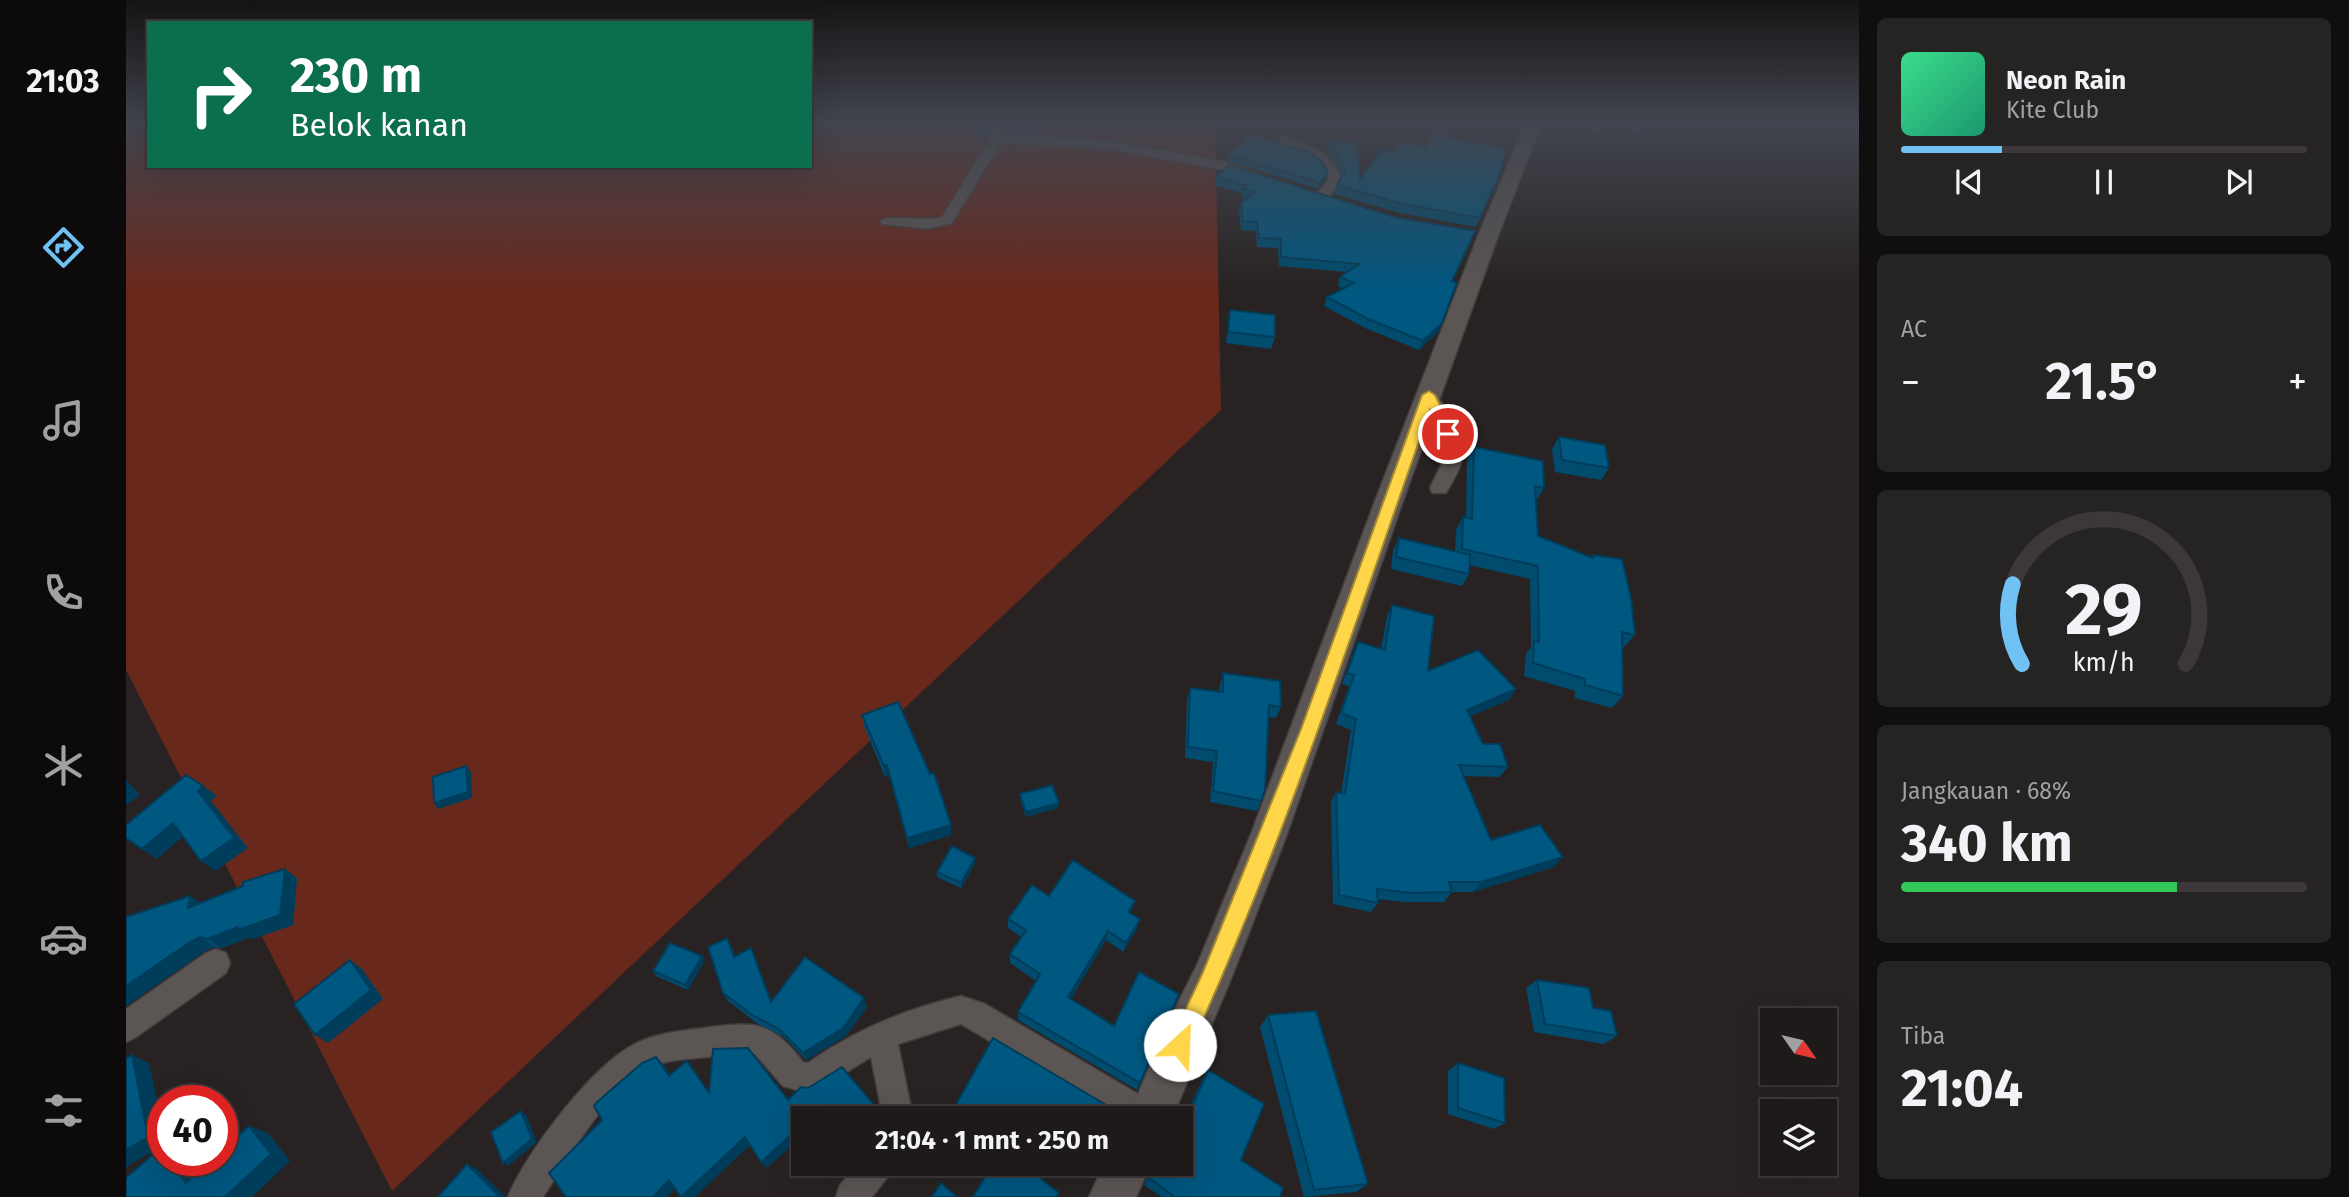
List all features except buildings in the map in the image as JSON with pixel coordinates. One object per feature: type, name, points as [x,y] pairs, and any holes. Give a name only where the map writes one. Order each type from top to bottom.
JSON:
[{"type":"street","points":[[887,221],[928,225],[947,220],[973,178]]},
{"type":"street","points":[[1265,178],[1272,180]]},
{"type":"street","points":[[1322,197],[1335,178]]},
{"type":"street","points":[[1155,1106],[1211,979],[1274,822],[1429,395],[1482,235],[1508,178]]},
{"type":"street","points":[[1429,395],[1448,434],[1454,459],[1439,488]]},
{"type":"street","points":[[126,1027],[216,962]]},
{"type":"street","points":[[524,1197],[598,1092],[621,1070],[644,1055],[670,1047],[755,1036],[770,1045],[794,1075],[811,1079],[851,1051],[882,1035],[961,1010],[975,1014],[1130,1106]]},
{"type":"street","points":[[882,1035],[896,1106]]},
{"type":"street","points":[[852,1197],[869,1176]]},
{"type":"street","points":[[1112,1197],[1122,1176]]},
{"type":"shaded area","points":[[126,178],[1216,178],[1221,410],[392,1191],[126,670]]},
{"type":"route","points":[[1180,1045],[1239,911],[1310,729],[1341,635],[1429,395],[1448,434]]}]
